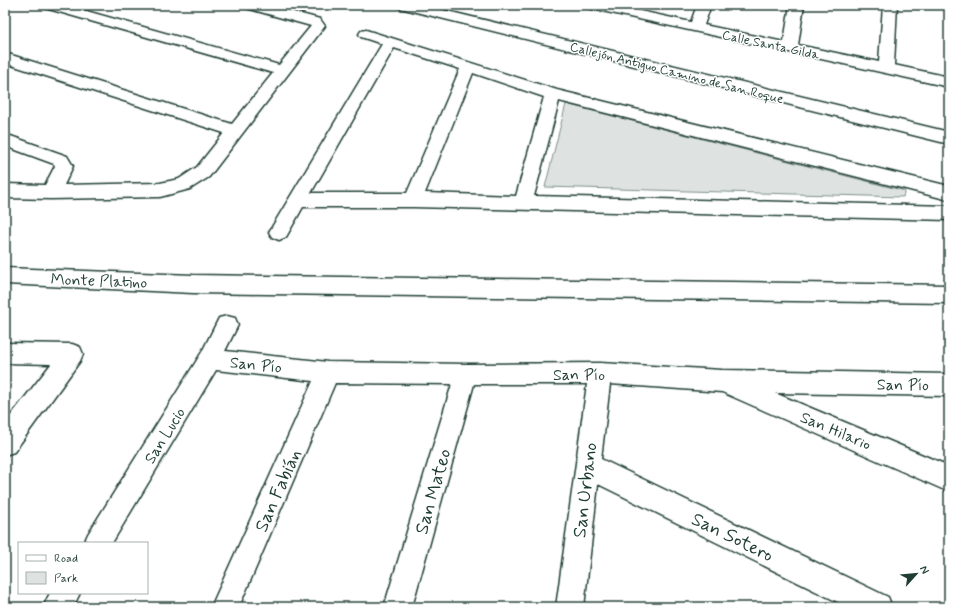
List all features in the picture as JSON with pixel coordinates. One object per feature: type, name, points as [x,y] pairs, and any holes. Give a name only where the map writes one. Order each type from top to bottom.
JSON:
[{"type":"street","points":[[50,5],[283,72]]},
{"type":"street","points":[[5,191],[51,192],[160,190],[184,184],[203,172],[318,26],[315,22],[250,5]]},
{"type":"street","name":"Callejón Antiguo Camino de San Roque","points":[[405,5],[949,138]]},
{"type":"street","name":"Calle Santa Gilda","points":[[593,5],[610,7],[696,28],[949,82]]},
{"type":"street","points":[[696,28],[704,5]]},
{"type":"street","points":[[790,48],[797,5]]},
{"type":"street","points":[[886,68],[890,5]]},
{"type":"street","points":[[366,34],[390,43],[553,94],[949,192]]},
{"type":"street","points":[[279,232],[390,43]]},
{"type":"street","points":[[5,58],[236,130]]},
{"type":"street","points":[[413,200],[468,67]]},
{"type":"street","points":[[523,203],[553,94]]},
{"type":"street","points":[[5,140],[60,160],[64,166],[51,192]]},
{"type":"street","points":[[299,200],[413,200],[949,212]]},
{"type":"street","name":"Monte Platino","points":[[5,276],[193,284],[949,294]]},
{"type":"street","name":"San Lucio","points":[[98,542],[210,359],[228,325]]},
{"type":"street","points":[[5,354],[72,354],[5,443]]},
{"type":"street","name":"San Pío","points":[[210,359],[328,372],[466,374],[600,373],[722,381],[949,384]]},
{"type":"street","name":"San Fabián","points":[[225,607],[328,372]]},
{"type":"street","name":"San Urbano","points":[[570,607],[600,373]]},
{"type":"street","name":"San Mateo","points":[[398,607],[466,374]]},
{"type":"street","name":"San Hilario","points":[[722,381],[949,479]]},
{"type":"street","name":"San Sotero","points":[[587,465],[878,607]]},
{"type":"street","points":[[57,607],[65,594]]},
{"type":"green space","points":[[566,104],[905,191],[903,197],[545,187]]}]
